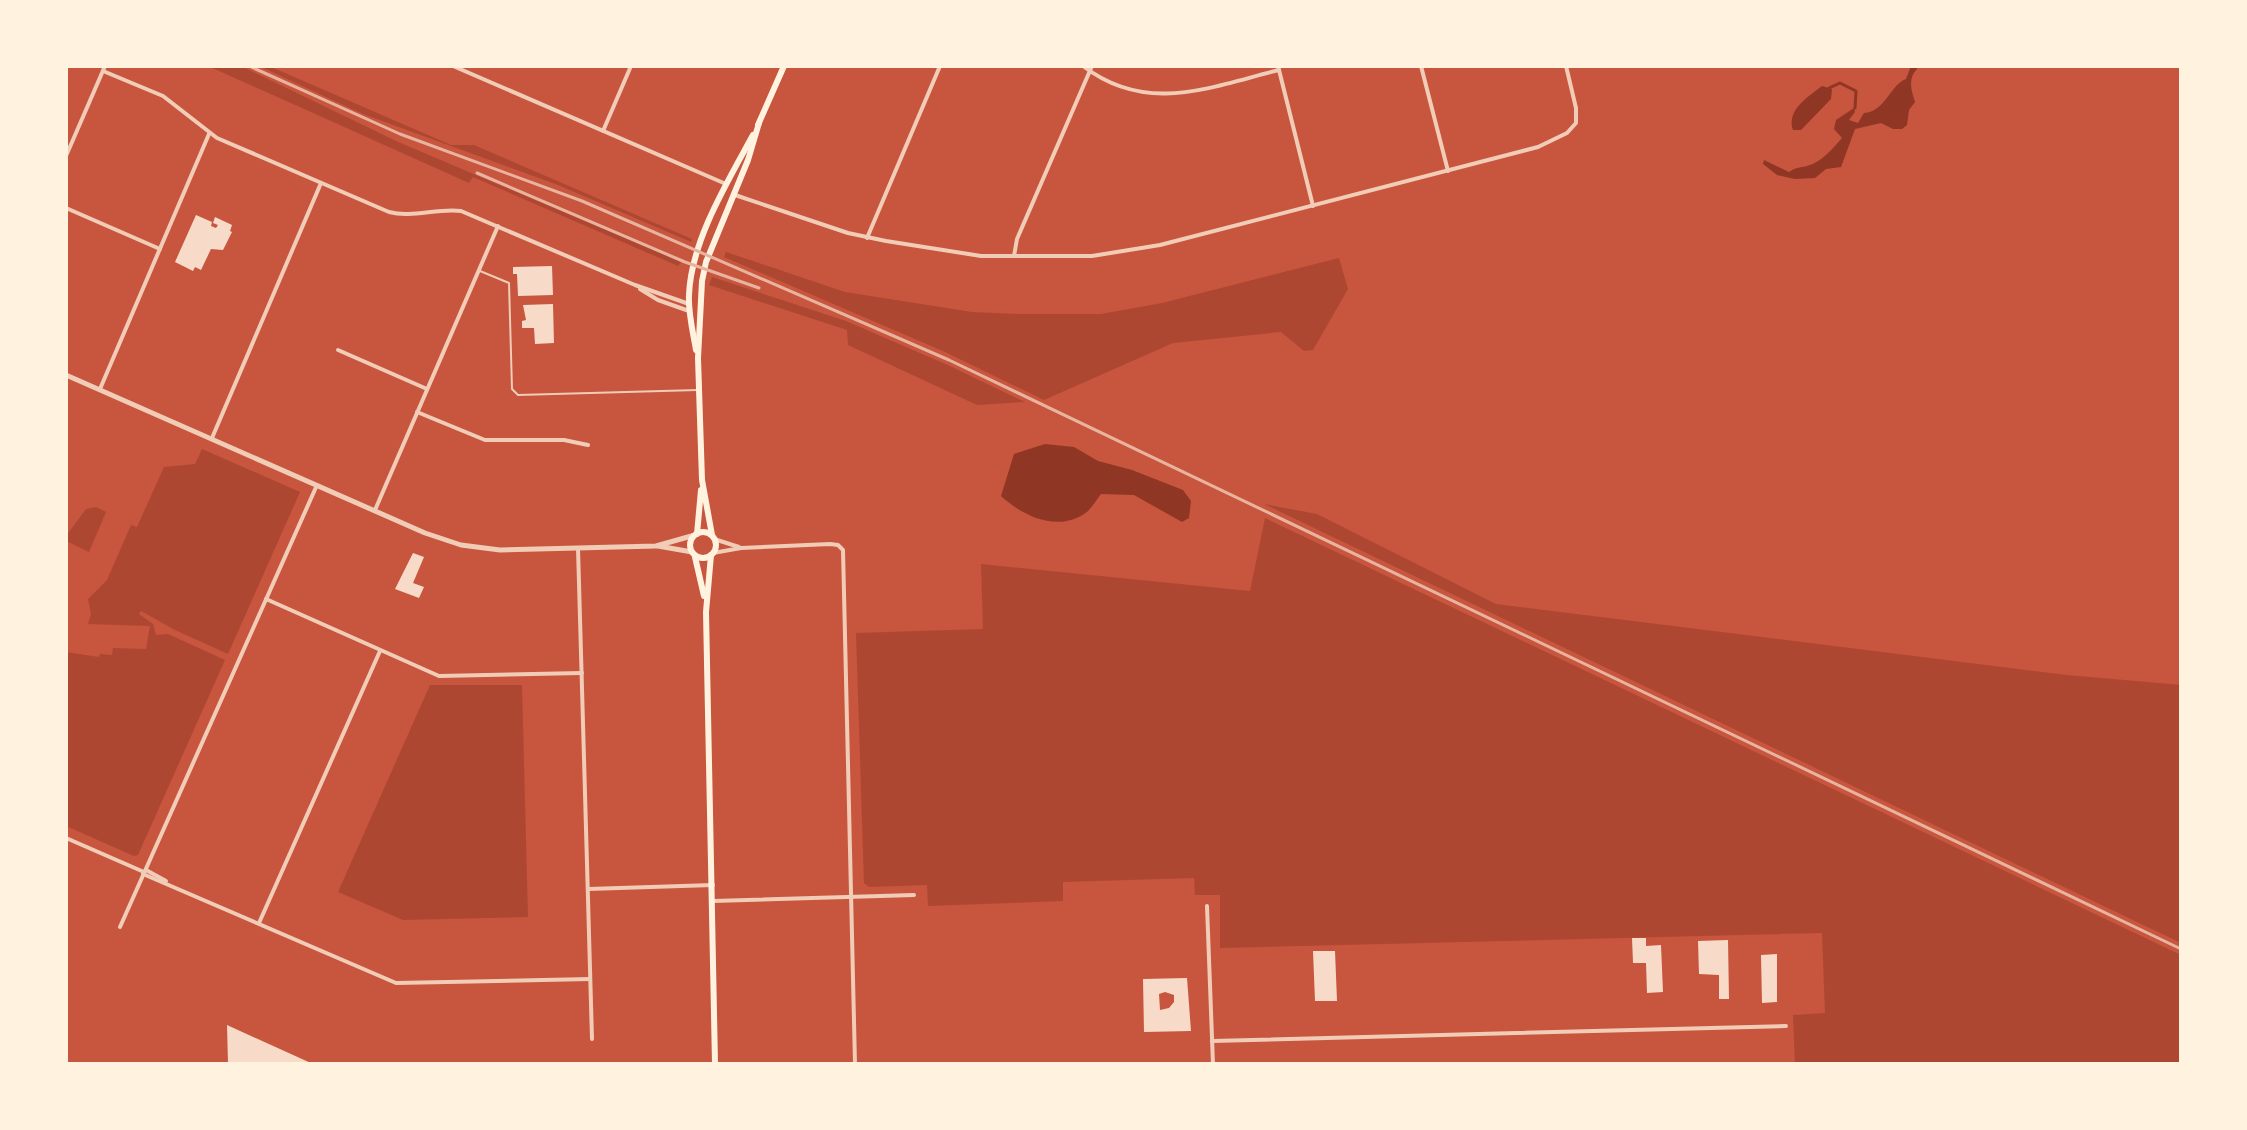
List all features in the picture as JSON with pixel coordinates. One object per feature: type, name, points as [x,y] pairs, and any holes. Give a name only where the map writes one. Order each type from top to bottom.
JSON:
[{"type":"main road","points":[[698,358],[690,308],[691,277],[697,250],[784,66]]},
{"type":"main road","points":[[715,1064],[706,612],[700,568],[691,541],[696,534],[702,480],[698,358],[702,281],[706,262],[735,195],[759,123]]},
{"type":"main road","points":[[728,185],[735,195]]},
{"type":"main road","points":[[690,308],[701,309]]},
{"type":"main road","points":[[702,480],[716,546],[712,554],[706,612]]},
{"type":"main road","points":[[696,534],[704,532],[713,537]]},
{"type":"main road","points":[[694,553],[703,558],[712,554]]},
{"type":"street","points":[[603,131],[631,66]]},
{"type":"street","points":[[867,238],[940,66]]},
{"type":"street","points":[[1083,66],[1125,88],[1165,95],[1188,93],[1278,68],[1313,206]]},
{"type":"street","points":[[1421,66],[1448,171]]},
{"type":"street","points":[[735,195],[867,238],[981,256],[1109,255],[1160,245],[1538,147],[1570,131],[1576,123],[1576,108],[1566,66]]},
{"type":"street","points":[[457,67],[728,185]]},
{"type":"street","points":[[66,156],[104,68],[168,99],[209,134],[394,214],[454,210],[690,308]]},
{"type":"street","points":[[1014,256],[1017,239],[1091,69]]},
{"type":"street","points":[[100,389],[209,134]]},
{"type":"street","points":[[212,438],[321,183]]},
{"type":"street","points":[[66,208],[160,249]]},
{"type":"street","points":[[374,511],[498,226]]},
{"type":"street","points":[[635,285],[658,300],[690,308]]},
{"type":"street","points":[[338,350],[427,389]]},
{"type":"street","points":[[66,375],[374,511],[433,536],[474,548],[656,546],[694,553]]},
{"type":"street","points":[[417,412],[485,440],[564,440],[588,445]]},
{"type":"street","points":[[120,927],[317,485]]},
{"type":"street","points":[[656,546],[696,534]]},
{"type":"street","points":[[713,537],[741,548]]},
{"type":"street","points":[[712,554],[741,548],[830,544],[841,547],[853,897],[855,1064]]},
{"type":"street","points":[[578,548],[592,1039]]},
{"type":"street","points":[[266,599],[439,676],[582,673]]},
{"type":"street","points":[[259,923],[380,650]]},
{"type":"street","points":[[66,838],[396,983],[590,979]]},
{"type":"street","points":[[588,889],[713,885]]},
{"type":"street","points":[[713,901],[914,895]]},
{"type":"street","points":[[1207,906],[1213,1064]]},
{"type":"street","points":[[1212,1041],[1786,1026]]},
{"type":"lane","points":[[479,270],[509,283],[512,389],[518,395],[699,390]]},
{"type":"shaded area","points":[[208,66],[241,66],[396,141],[681,262],[678,266],[473,177],[469,183]]},
{"type":"shaded area","points":[[259,66],[269,66],[451,145],[474,145],[692,239],[691,242],[558,185],[363,114]]},
{"type":"shaded area","points":[[1911,66],[1920,66],[1911,82],[1915,102],[1909,110],[1907,125],[1902,129],[1893,129],[1881,123],[1855,129],[1841,167],[1826,169],[1815,178],[1795,179],[1777,175],[1763,164],[1764,160],[1789,172],[1817,162],[1842,138],[1834,129],[1836,120],[1854,108],[1855,112],[1849,120],[1858,123],[1864,113],[1877,108],[1906,79]]},
{"type":"shaded area","points":[[1822,86],[1832,89],[1831,99],[1801,130],[1793,130],[1795,110]]},
{"type":"shaded area","points":[[726,252],[845,292],[972,312],[1101,314],[1162,303],[1339,258],[1348,289],[1313,350],[1304,351],[1281,332],[1173,343],[1044,400],[945,352],[724,257]]},
{"type":"shaded area","points":[[712,277],[846,321],[1025,402],[977,405],[848,345],[847,330],[709,285]]},
{"type":"shaded area","points":[[1045,444],[1074,447],[1098,461],[1132,470],[1183,490],[1191,501],[1189,518],[1182,522],[1134,495],[1101,494],[1087,512],[1062,522],[1040,519],[1019,510],[1001,496],[1014,454]]},
{"type":"shaded area","points":[[202,449],[300,492],[228,654],[141,611],[139,614],[153,624],[156,635],[168,634],[225,660],[138,855],[134,856],[66,826],[66,652],[99,657],[100,654],[112,655],[113,648],[146,649],[150,626],[88,624],[91,614],[88,599],[107,580],[131,525],[137,527],[164,467],[195,464]]},
{"type":"shaded area","points":[[1264,504],[1317,514],[1496,604],[2067,675],[2181,685],[2181,943]]},
{"type":"shaded area","points":[[96,507],[106,512],[89,552],[66,541],[66,536],[86,509]]},
{"type":"shaded area","points":[[1265,518],[2181,955],[2181,1064],[1795,1064],[1793,1015],[1825,1013],[1822,933],[1220,948],[1220,895],[1195,895],[1194,878],[1063,882],[1063,901],[928,906],[927,885],[869,887],[864,883],[856,633],[983,629],[981,564],[1250,591]]},
{"type":"shaded area","points":[[430,685],[522,685],[528,917],[403,920],[338,892]]},
{"type":"building","points":[[196,215],[212,222],[211,226],[216,228],[218,225],[213,223],[215,217],[232,225],[232,232],[223,250],[211,249],[201,270],[195,267],[193,271],[175,262]]},
{"type":"building","points":[[552,266],[553,295],[518,296],[517,274],[513,274],[513,267]]},
{"type":"building","points":[[553,304],[554,343],[535,344],[534,328],[522,328],[522,321],[526,320],[523,305]]},
{"type":"building","points":[[413,553],[424,557],[413,583],[424,587],[419,598],[395,589]]},
{"type":"building","points":[[1632,938],[1646,938],[1646,946],[1661,945],[1663,992],[1647,993],[1646,963],[1633,963]]},
{"type":"building","points":[[1728,940],[1729,999],[1719,999],[1719,975],[1699,974],[1698,941]]},
{"type":"building","points":[[1313,951],[1335,951],[1337,1001],[1315,1001]]},
{"type":"building","points":[[1777,954],[1777,1002],[1762,1003],[1761,955]]},
{"type":"building","points":[[1187,978],[1191,1031],[1144,1032],[1143,979]],"holes":[[[1159,994],[1174,995],[1174,1002],[1169,1008],[1160,1010]]]},
{"type":"building","points":[[227,1025],[313,1064],[228,1064]]},
{"type":"waterway","points":[[1829,88],[1840,83],[1856,91],[1855,108]]},
{"type":"railway","points":[[249,66],[400,134],[582,201],[949,360],[2181,949]]},
{"type":"railway","points":[[477,173],[685,262],[759,288]]}]
